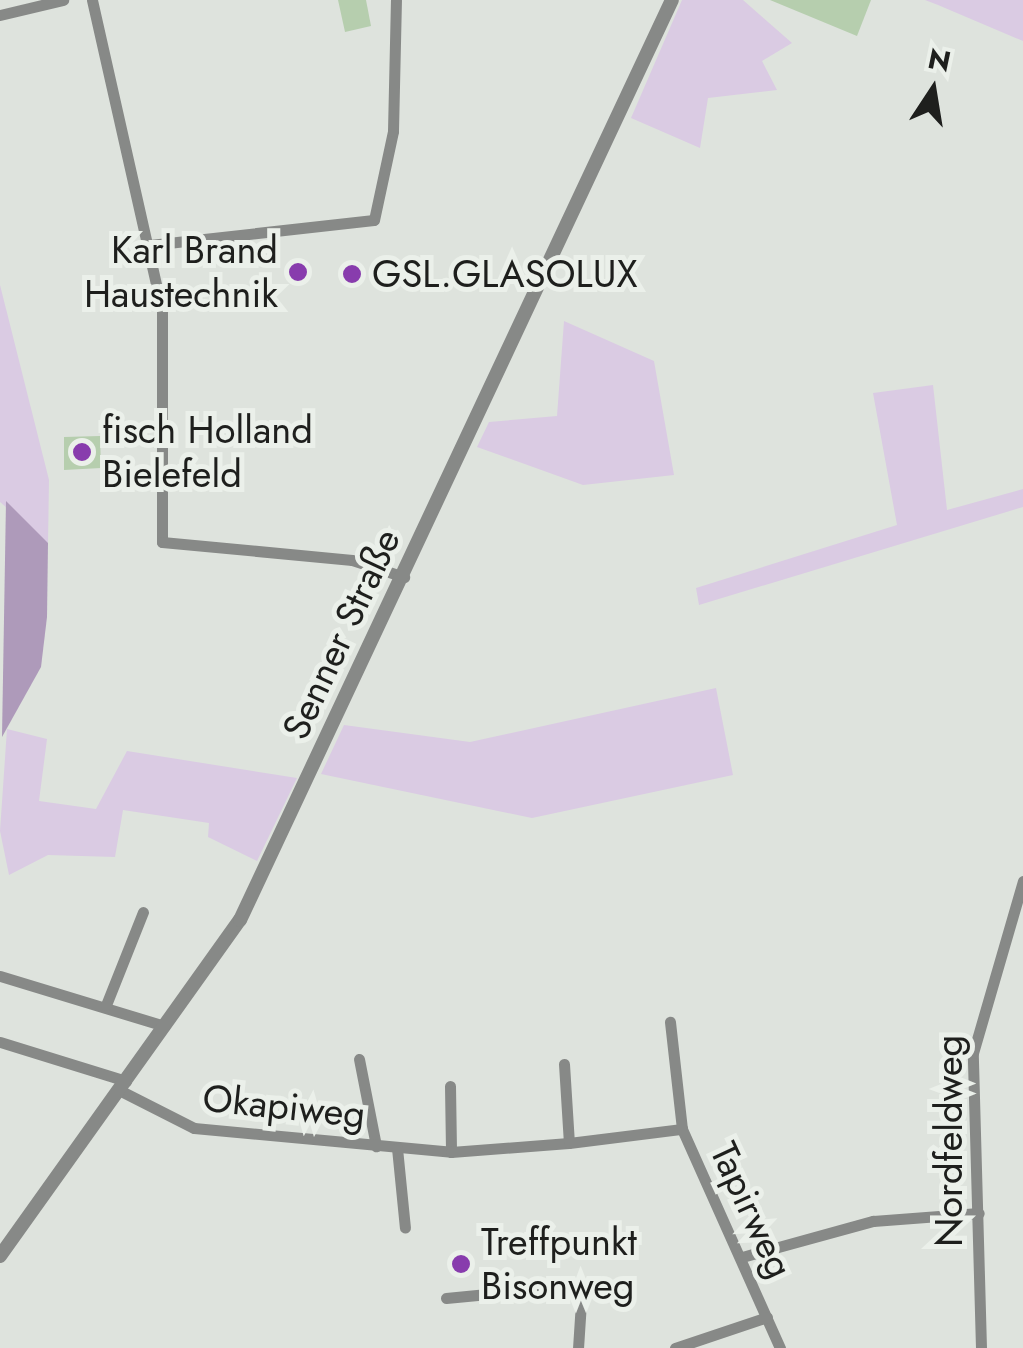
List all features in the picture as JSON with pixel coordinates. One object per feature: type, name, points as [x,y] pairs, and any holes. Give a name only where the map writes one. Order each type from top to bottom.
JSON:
[{"type":"street","points":[[0,15],[63,0]]},
{"type":"street","points":[[92,0],[150,245],[165,346],[162,542],[352,560],[404,577]]},
{"type":"street","points":[[150,245],[374,220],[393,131],[396,0]]},
{"type":"street","name":"Senner Straße","points":[[0,1256],[240,920],[672,0]]},
{"type":"street","name":"Nordfeldweg","points":[[981,1348],[976,1034],[1023,881]]},
{"type":"street","points":[[106,1005],[143,912]]},
{"type":"street","points":[[0,976],[166,1026]]},
{"type":"street","points":[[670,1022],[682,1128]]},
{"type":"street","name":"Okapiweg","points":[[0,1042],[122,1085],[185,1126],[451,1152],[569,1144],[682,1128]]},
{"type":"street","points":[[358,1059],[376,1146]]},
{"type":"street","points":[[564,1064],[569,1144]]},
{"type":"street","points":[[450,1086],[451,1152]]},
{"type":"street","name":"Tapirweg","points":[[682,1128],[780,1348]]},
{"type":"street","points":[[397,1148],[405,1228]]},
{"type":"street","points":[[742,1257],[874,1221],[978,1213]]},
{"type":"street","points":[[446,1298],[570,1286],[581,1302],[578,1348]]},
{"type":"street","points":[[675,1348],[768,1317]]},
{"type":"shaded area","points":[[682,0],[743,0],[792,43],[762,61],[777,90],[708,98],[700,148],[631,118]]},
{"type":"shaded area","points":[[925,0],[1023,0],[1023,41],[938,5]]},
{"type":"shaded area","points":[[0,285],[49,480],[48,543],[0,502]]},
{"type":"shaded area","points":[[564,321],[654,361],[674,475],[583,485],[477,447],[489,422],[557,416]]},
{"type":"shaded area","points":[[933,385],[947,510],[1023,489],[1023,507],[699,605],[696,588],[897,525],[873,393]]},
{"type":"shaded area","points":[[6,501],[48,543],[47,617],[41,667],[2,737]]},
{"type":"shaded area","points":[[716,688],[733,775],[532,818],[321,774],[344,725],[470,742]]},
{"type":"shaded area","points":[[7,729],[47,739],[39,801],[96,809],[127,751],[297,778],[257,861],[208,837],[209,823],[123,810],[115,857],[48,855],[9,875],[0,831]]},
{"type":"building","points":[[338,0],[366,0],[371,26],[345,32]]},
{"type":"building","points":[[770,0],[871,0],[857,36]]},
{"type":"building","name":"fisch Holland Bielefeld","points":[[100,436],[101,468],[64,470],[64,437]]},
{"type":"place","name":"Karl Brand Haustechnik","points":[[298,272]]},
{"type":"place","name":"GSL.GLASOLUX","points":[[352,274]]},
{"type":"place","name":"fisch Holland Bielefeld","points":[[82,452]]},
{"type":"place","name":"Treffpunkt Bisonweg","points":[[461,1264]]}]
